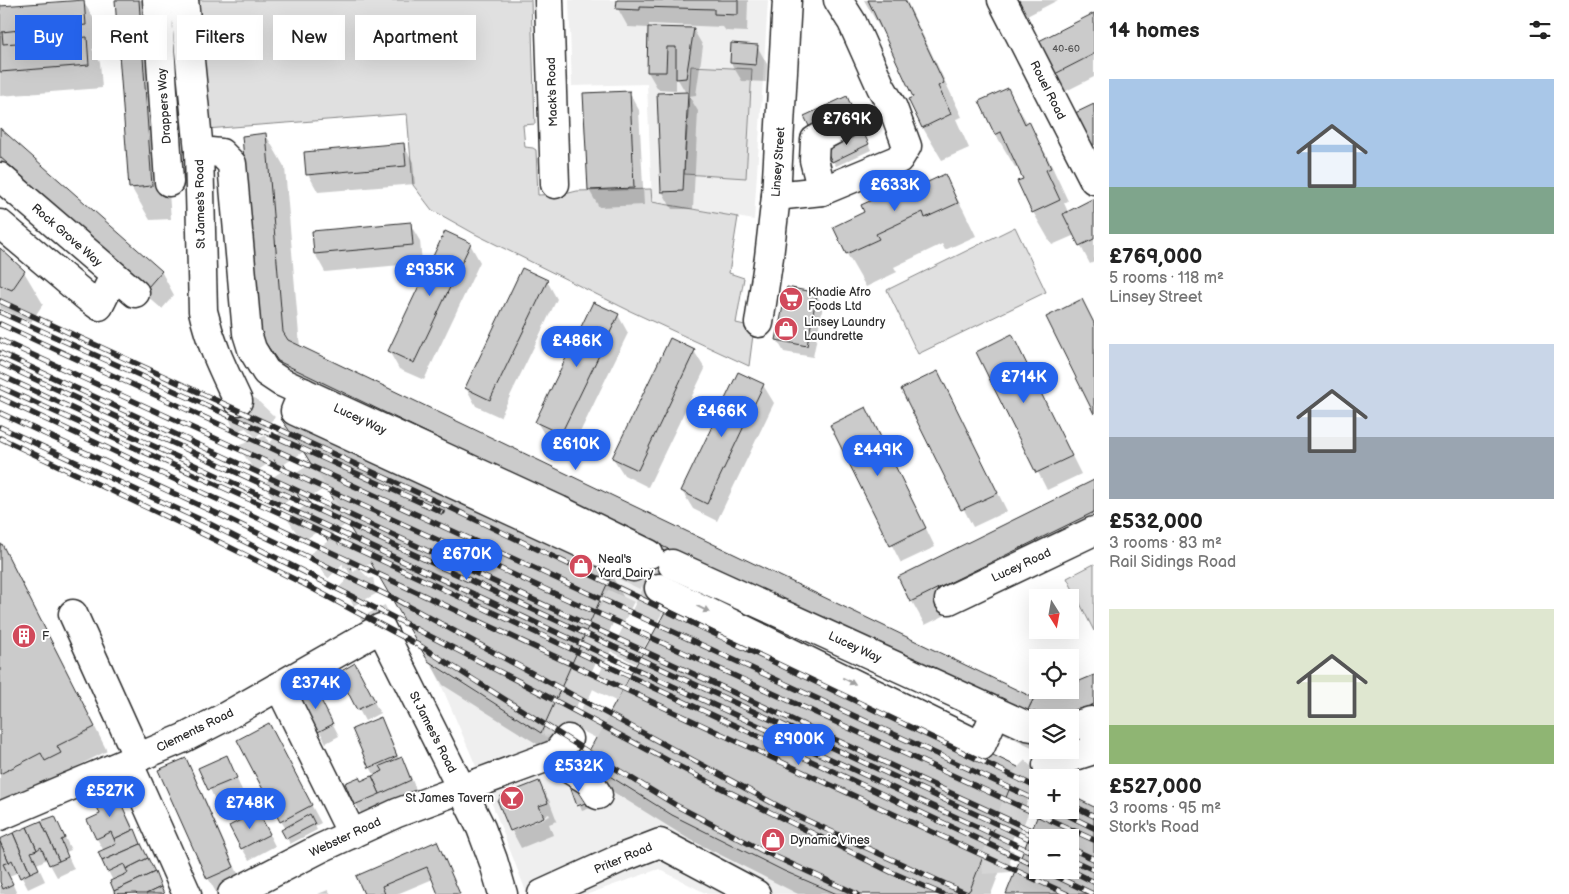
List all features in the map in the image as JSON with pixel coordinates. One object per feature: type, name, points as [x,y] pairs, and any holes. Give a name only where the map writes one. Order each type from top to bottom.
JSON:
[{"type":"street","name":"Drappers Way","points":[[157,0],[169,182]]},
{"type":"street","name":"St James's Road","points":[[184,0],[199,151],[203,311],[218,361],[238,401]]},
{"type":"street","name":"Mack's Road","points":[[549,0],[555,184]]},
{"type":"street","name":"Linsey Street","points":[[759,323],[776,196],[788,0]]},
{"type":"street","points":[[776,196],[822,191],[899,159],[908,146],[893,108],[881,87],[852,22],[838,0]]},
{"type":"street","name":"Rouel Road","points":[[1002,0],[1094,180]]},
{"type":"street","points":[[822,191],[814,160],[814,140],[848,122]]},
{"type":"street","name":"Lucey Way","points":[[199,151],[221,153],[232,164],[247,333],[249,342],[266,372],[281,382],[559,510],[652,562],[1029,726]]},
{"type":"street","name":"Rock Grove Way","points":[[0,178],[135,293]]},
{"type":"street","points":[[0,224],[100,306],[114,276]]},
{"type":"street","name":"Lucey Road","points":[[949,600],[1094,531]]},
{"type":"street","points":[[659,588],[980,746],[996,712]]},
{"type":"street","points":[[72,614],[187,894]]},
{"type":"street","name":"St James's Road","points":[[381,628],[481,828],[493,860],[502,894]]},
{"type":"street","name":"Clements Road","points":[[0,816],[133,760],[207,726],[381,628]]},
{"type":"street","points":[[279,686],[352,834]]},
{"type":"street","points":[[1079,724],[1091,721],[1094,735]]},
{"type":"street","name":"Webster Road","points":[[232,894],[321,848],[404,810],[562,747],[566,767],[589,780],[598,795]]},
{"type":"street","points":[[1048,765],[1094,750]]},
{"type":"street","name":"Priter Road","points":[[542,894],[620,858],[660,843],[756,894]]},
{"type":"shaded area","points":[[199,0],[531,0],[535,124],[523,125],[525,147],[536,150],[538,195],[565,194],[577,191],[651,189],[652,202],[738,217],[729,273],[744,278],[736,323],[754,327],[749,366],[628,310],[475,234],[432,210],[413,185],[407,114],[206,129],[201,60],[263,60],[263,15],[199,15]]},
{"type":"shaded area","points":[[569,0],[768,0],[754,220],[652,202],[647,84],[572,86]]},
{"type":"shaded area","points":[[691,66],[752,69],[746,178],[684,174]]},
{"type":"shaded area","points":[[1015,227],[1046,292],[918,354],[887,290]]},
{"type":"shaded area","points":[[538,558],[612,573],[672,599],[756,665],[648,610]]},
{"type":"shaded area","points":[[1094,564],[1094,631],[1079,602],[1079,589],[1073,589],[1067,578]]},
{"type":"shaded area","points":[[433,666],[672,816],[783,872],[835,894],[707,894],[659,869],[588,894],[527,894],[490,799]]},
{"type":"building","points":[[84,0],[86,25],[82,25],[82,15],[15,15],[15,30],[2,32],[3,44],[15,43],[15,60],[82,60],[82,38],[87,37],[89,65],[0,72],[0,6]]},
{"type":"building","points":[[115,0],[139,0],[140,15],[116,15]]},
{"type":"building","points":[[617,0],[738,0],[738,15],[714,14],[714,9],[640,7],[640,10],[616,9]]},
{"type":"building","points":[[868,0],[905,0],[944,83],[938,86],[951,114],[922,128],[908,99],[913,97]]},
{"type":"building","points":[[1094,13],[1094,54],[1051,76],[1035,43]]},
{"type":"building","points":[[648,27],[694,28],[686,78],[676,79],[676,47],[667,47],[666,72],[647,72]]},
{"type":"building","points":[[731,43],[758,45],[756,65],[730,63]]},
{"type":"building","points":[[119,60],[143,60],[152,186],[129,188]]},
{"type":"building","points":[[1008,88],[1025,124],[1029,121],[1051,168],[1046,170],[1060,200],[1032,213],[1017,181],[1023,179],[1001,132],[995,135],[979,101]]},
{"type":"building","points":[[630,91],[634,188],[588,190],[583,93]]},
{"type":"building","points":[[688,92],[683,191],[661,192],[657,93]]},
{"type":"building","points":[[847,96],[852,108],[810,128],[804,116]]},
{"type":"building","points":[[1094,104],[1094,145],[1088,148],[1071,115]]},
{"type":"building","points":[[0,128],[162,271],[148,287],[0,157]]},
{"type":"building","points":[[862,130],[869,144],[832,162],[825,147]]},
{"type":"building","points":[[266,133],[283,332],[288,340],[1029,696],[1029,699],[1034,699],[1023,720],[278,361],[259,334],[242,136]]},
{"type":"building","points":[[404,143],[406,166],[306,175],[304,152]]},
{"type":"building","points":[[945,174],[958,203],[925,218],[923,212],[876,234],[879,239],[846,254],[833,227],[864,212],[861,205],[912,182],[915,188]]},
{"type":"building","points":[[1094,198],[1094,239],[1079,246],[1063,214]]},
{"type":"building","points":[[411,222],[413,245],[314,254],[312,231]]},
{"type":"building","points":[[445,231],[471,243],[414,363],[388,351]]},
{"type":"building","points":[[0,248],[25,271],[12,290],[0,285]]},
{"type":"building","points":[[522,268],[548,280],[490,400],[465,388]]},
{"type":"building","points":[[787,287],[817,293],[807,346],[776,340]]},
{"type":"building","points":[[1082,299],[1094,323],[1094,414],[1046,317]]},
{"type":"building","points":[[593,302],[619,314],[561,434],[535,422]]},
{"type":"building","points":[[1012,334],[1072,456],[1036,473],[976,352]]},
{"type":"building","points":[[670,338],[695,350],[638,470],[612,458]]},
{"type":"building","points":[[938,371],[998,493],[961,510],[901,389]]},
{"type":"building","points":[[738,372],[764,384],[707,504],[681,491]]},
{"type":"building","points":[[866,407],[926,528],[890,546],[830,425]]},
{"type":"building","points":[[281,419],[612,573],[541,733],[428,661],[299,444]]},
{"type":"building","points":[[265,440],[272,447],[350,562],[352,570],[343,563],[268,451]]},
{"type":"building","points":[[1094,480],[1094,512],[910,602],[898,577]]},
{"type":"building","name":"F","points":[[2,544],[95,727],[57,746],[61,753],[45,761],[41,753],[0,774],[0,545]]},
{"type":"building","points":[[671,601],[1018,767],[970,890],[964,894],[837,894],[784,871],[672,815],[584,760]]},
{"type":"building","points":[[355,663],[375,701],[357,710],[338,673]]},
{"type":"building","points":[[1094,675],[1094,704],[1079,710],[1029,709],[1029,719],[1023,720],[1034,699],[1079,699],[1079,681]]},
{"type":"building","points":[[315,688],[333,724],[318,732],[299,696]]},
{"type":"building","points":[[381,717],[397,756],[369,768],[352,729]]},
{"type":"building","points":[[269,723],[312,805],[280,822],[237,740]]},
{"type":"building","points":[[227,755],[237,778],[208,790],[198,768]]},
{"type":"building","points":[[402,757],[411,780],[380,794],[372,776],[383,771],[380,766]]},
{"type":"building","points":[[186,758],[234,867],[207,879],[158,770]]},
{"type":"building","points":[[565,772],[594,800],[577,806]]},
{"type":"building","points":[[372,776],[380,794],[354,805],[345,783],[359,777],[361,781]]},
{"type":"building","points":[[539,781],[548,803],[539,806],[544,817],[510,831],[498,802],[501,796]]},
{"type":"building","points":[[116,792],[133,830],[114,839],[111,832],[96,839],[87,820],[100,814],[95,802]]},
{"type":"building","points":[[1079,800],[1094,807],[1094,894],[1006,894],[1029,837],[1029,879],[1079,879],[1079,829],[1032,829],[1036,819],[1079,819]]},
{"type":"building","points":[[258,811],[270,834],[241,849],[229,826]]},
{"type":"building","points":[[310,814],[315,824],[286,839],[281,830]]},
{"type":"building","points":[[55,816],[65,838],[61,840],[68,857],[59,861],[41,821]]},
{"type":"building","points":[[41,821],[59,861],[49,865],[41,847],[37,850],[27,827]]},
{"type":"building","points":[[27,827],[37,850],[31,852],[39,869],[30,873],[13,833]]},
{"type":"building","points":[[135,829],[141,844],[102,861],[98,852],[116,844],[114,839]]},
{"type":"building","points":[[13,833],[30,873],[20,878],[12,860],[9,862],[0,842],[0,839]]},
{"type":"building","points":[[437,841],[460,894],[438,894],[427,867],[382,886],[385,894],[364,894],[356,876]]},
{"type":"building","points":[[0,842],[9,862],[3,864],[13,884],[3,889],[0,882]]},
{"type":"building","points":[[141,844],[148,858],[126,869],[124,864],[107,872],[102,861]]},
{"type":"building","points":[[148,858],[155,872],[114,891],[110,881],[128,873],[126,869]]},
{"type":"building","points":[[155,872],[161,887],[146,894],[115,894],[114,891]]},
{"type":"building","points":[[161,887],[164,894],[146,894]]},
{"type":"tunnel","points":[[238,401],[254,445],[336,566],[361,590],[381,628]]},
{"type":"tunnel","points":[[245,408],[282,443],[356,559],[361,590]]},
{"type":"tunnel","points":[[634,568],[650,574],[659,588],[580,742],[556,754],[558,731],[634,568]]},
{"type":"tunnel","points":[[997,873],[996,858],[1026,779],[1037,768],[1047,765]]},
{"type":"railway","points":[[0,301],[451,508],[1029,784]]},
{"type":"railway","points":[[0,312],[442,512]]},
{"type":"railway","points":[[0,324],[1029,797]]},
{"type":"railway","points":[[0,340],[1094,840]]},
{"type":"railway","points":[[0,353],[1029,829]]},
{"type":"railway","points":[[0,363],[1029,839]]},
{"type":"railway","points":[[0,375],[1029,851]]},
{"type":"railway","points":[[0,387],[280,513],[1029,863]]},
{"type":"railway","points":[[0,398],[1067,894]]},
{"type":"railway","points":[[0,413],[216,513],[395,599],[791,813],[967,894]]},
{"type":"railway","points":[[0,427],[210,524],[518,681],[699,777],[891,872],[942,894]]},
{"type":"railway","points":[[0,438],[304,584],[422,647],[679,807],[765,852],[857,894]]},
{"type":"railway","points":[[1079,808],[1094,816]]},
{"type":"railway","points":[[1076,819],[1094,828]]},
{"type":"railway","points":[[1079,852],[1094,859]]},
{"type":"railway","points":[[1079,863],[1094,870]]},
{"type":"railway","points":[[1079,874],[1094,882]]},
{"type":"railway","points":[[1062,879],[1093,894]]},
{"type":"place","name":"Khadie Afro Foods Ltd","points":[[791,299]]},
{"type":"place","name":"Linsey Laundry Laundrette","points":[[786,329]]},
{"type":"place","name":"Neal's Yard Dairy","points":[[581,566]]},
{"type":"place","name":"F","points":[[24,636]]},
{"type":"place","name":"St James Tavern","points":[[512,798]]},
{"type":"place","name":"Dynamic Vines","points":[[773,840]]}]
